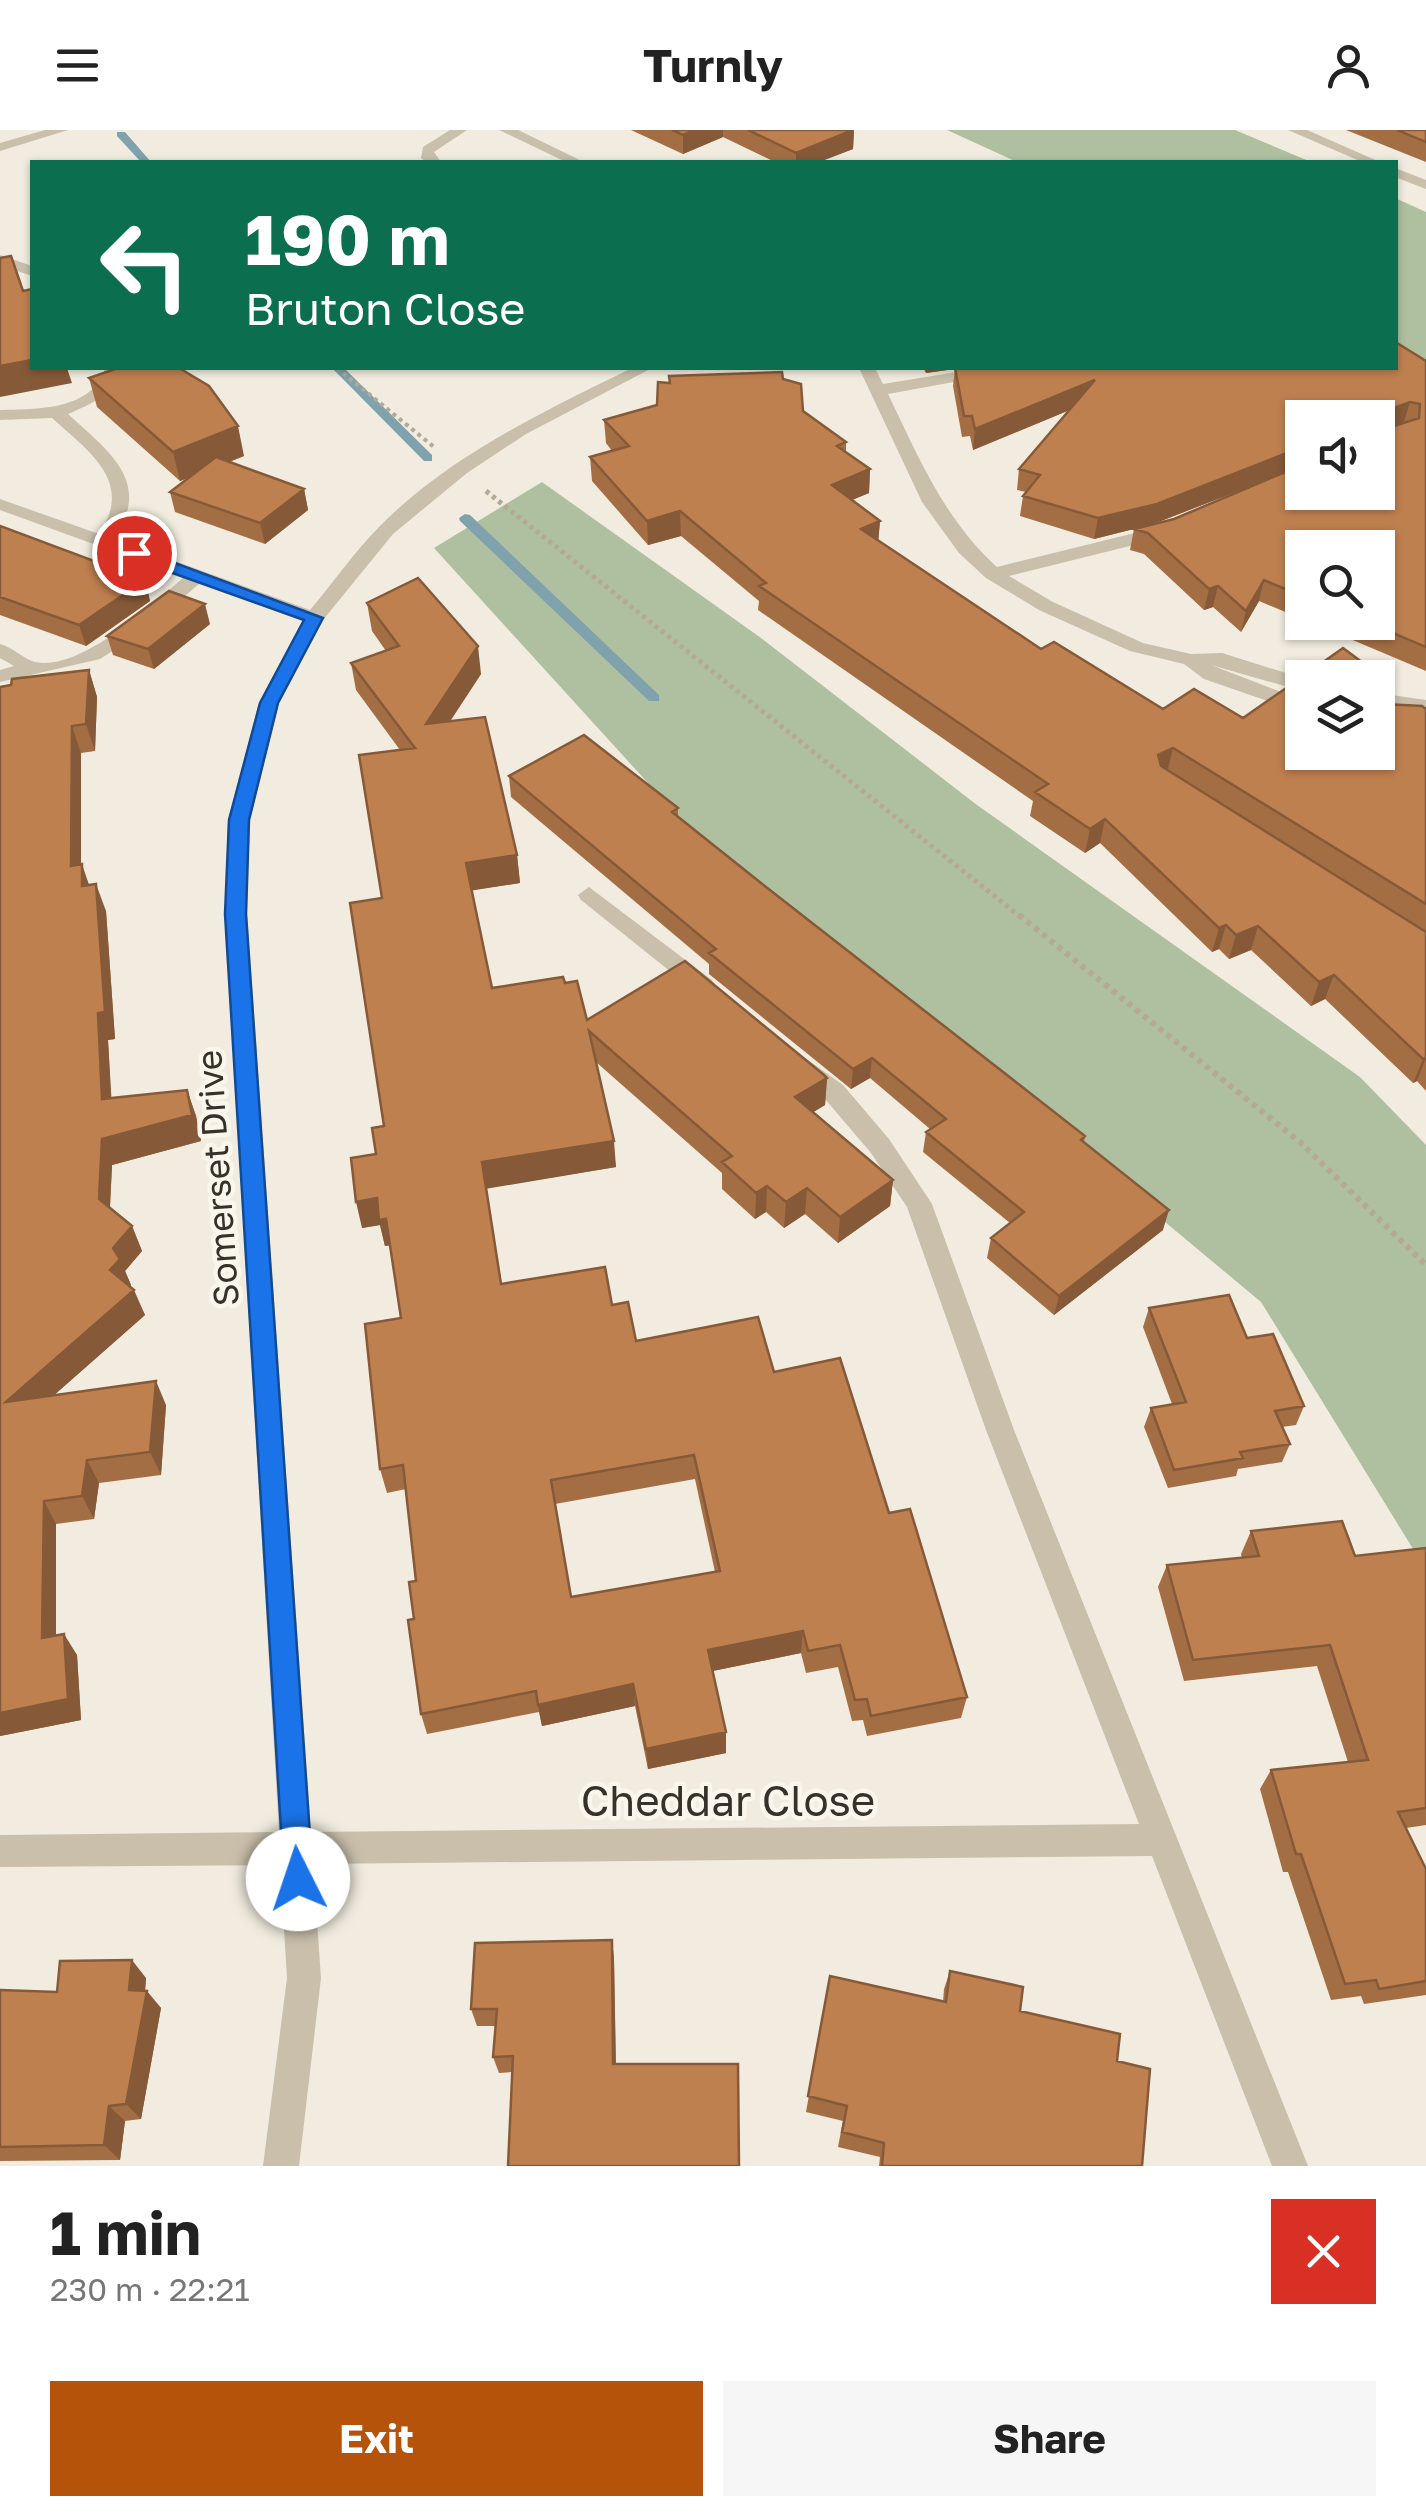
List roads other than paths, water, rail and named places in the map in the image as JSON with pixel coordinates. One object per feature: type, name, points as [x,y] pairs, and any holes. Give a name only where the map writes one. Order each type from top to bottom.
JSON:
[{"type":"street","points":[[0,147],[61,130]]},
{"type":"street","points":[[432,160],[426,155],[428,150],[460,130]]},
{"type":"street","points":[[506,130],[573,160]]},
{"type":"street","points":[[1295,130],[1368,160]]},
{"type":"street","points":[[1398,173],[1426,185]]},
{"type":"street","points":[[0,260],[30,270]]},
{"type":"street","points":[[0,415],[56,413],[94,395],[110,382],[113,370]]},
{"type":"street","name":"Somerset Drive","points":[[280,2166],[304,1978],[236,914],[239,820],[269,703],[314,618],[386,530],[461,469],[520,430],[640,370]]},
{"type":"street","points":[[868,370],[931,502],[966,549],[993,574],[1046,606],[1136,648],[1190,660],[1222,658],[1285,679]]},
{"type":"street","points":[[879,390],[994,370]]},
{"type":"street","points":[[56,413],[107,462],[125,492],[121,520],[102,542]]},
{"type":"street","points":[[0,504],[314,618]]},
{"type":"street","points":[[993,574],[1134,541],[1178,525]]},
{"type":"street","points":[[0,676],[30,666],[76,661],[105,648],[198,576]]},
{"type":"street","points":[[0,650],[30,666]]},
{"type":"street","points":[[1190,660],[1210,676],[1285,701]]},
{"type":"street","points":[[1395,701],[1426,706]]},
{"type":"street","points":[[1395,720],[1426,720]]},
{"type":"street","points":[[589,895],[722,1000]]},
{"type":"street","points":[[780,1046],[834,1092],[880,1146],[919,1204],[1000,1430],[1290,2166]]},
{"type":"street","name":"Cheddar Close","points":[[0,1851],[1160,1840]]},
{"type":"waterway","points":[[121,134],[144,160]]},
{"type":"waterway","points":[[340,370],[428,458]]},
{"type":"waterway","points":[[465,518],[654,698]]}]
